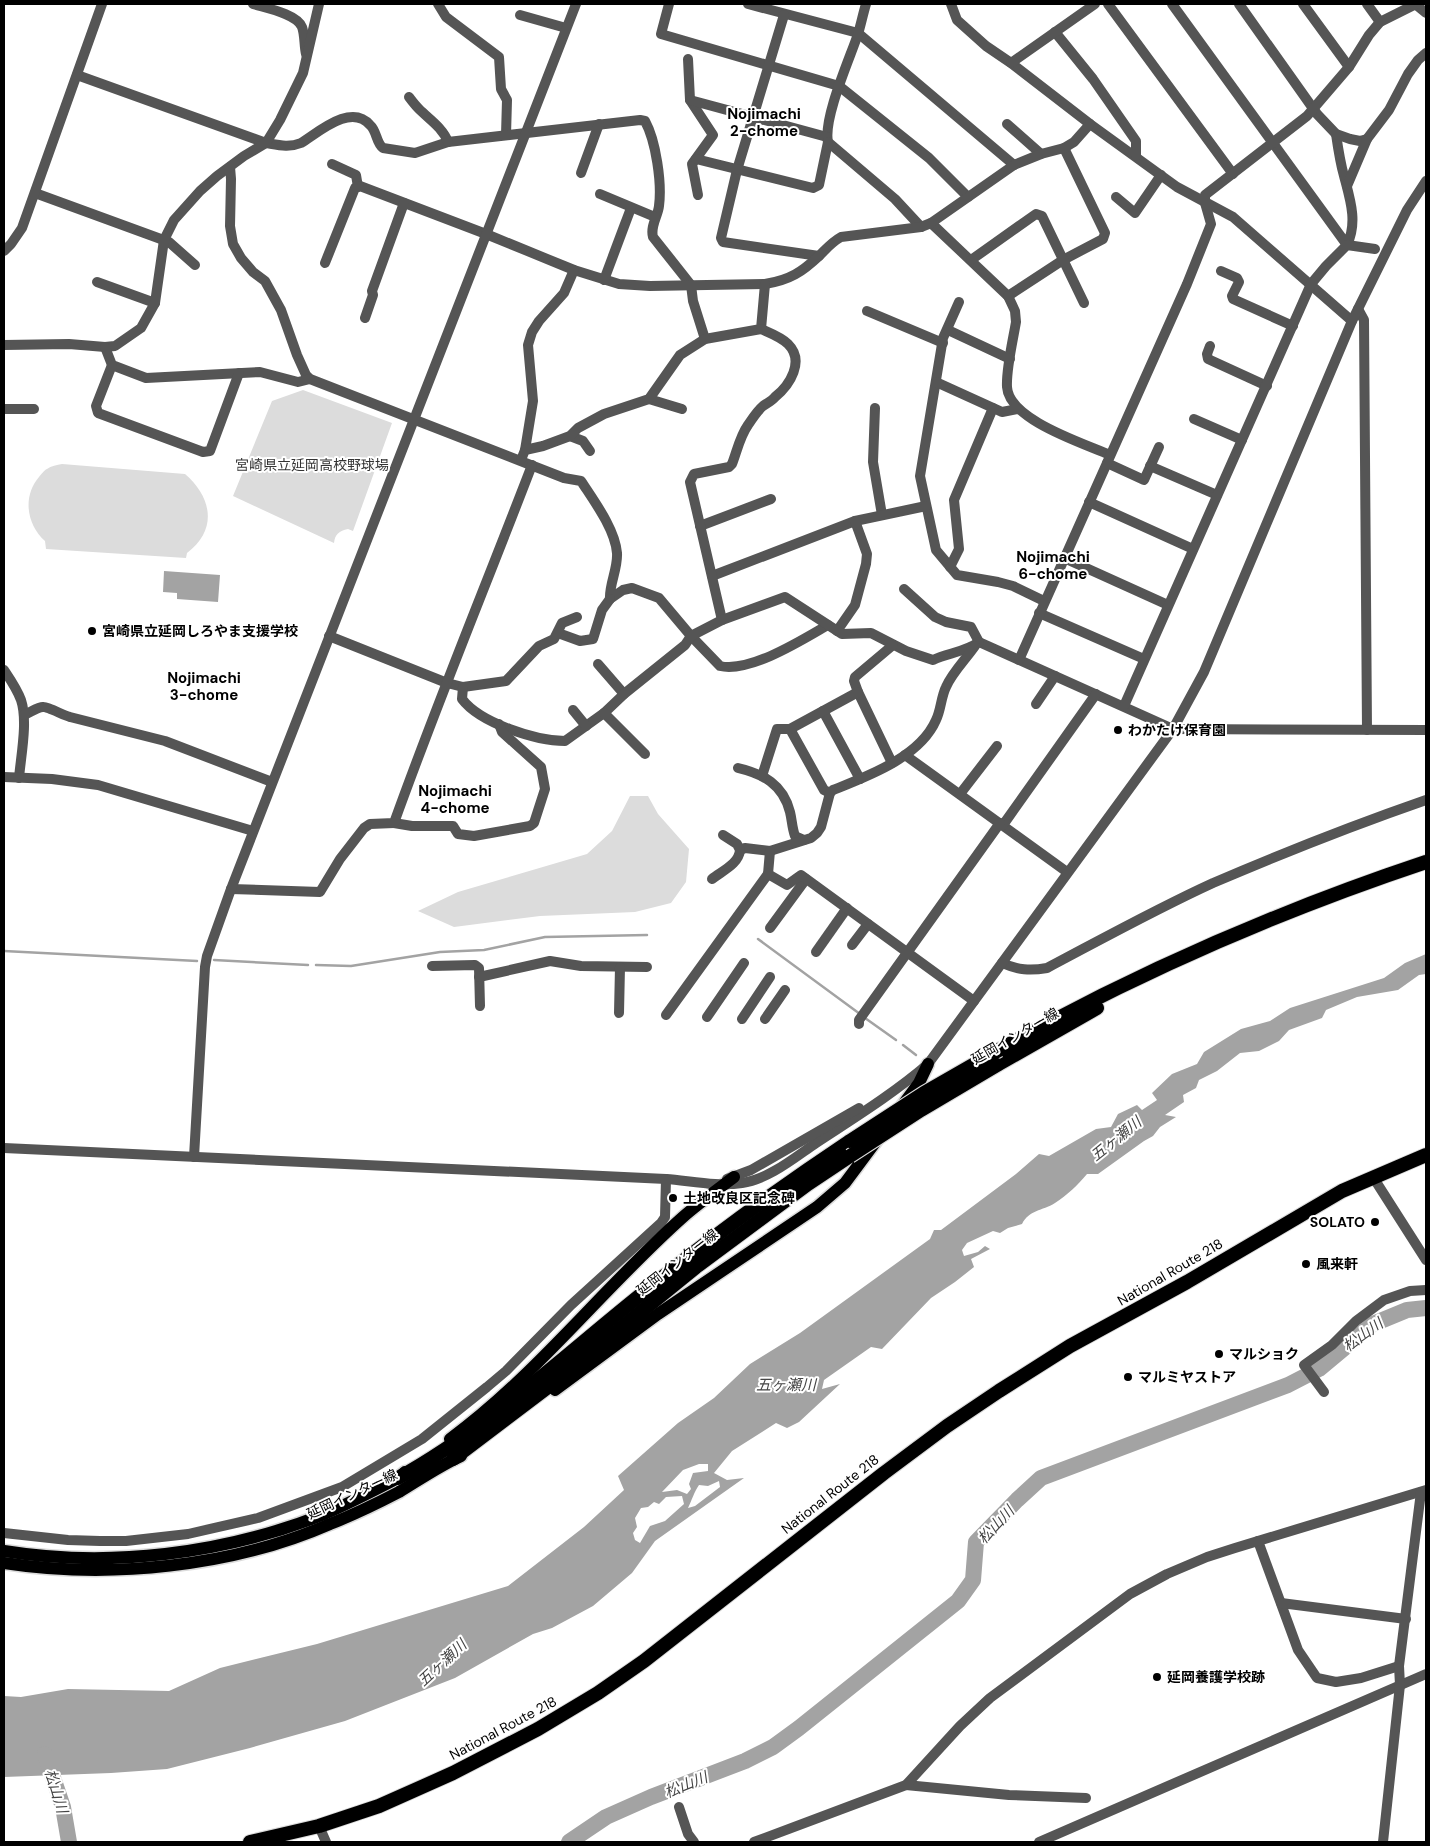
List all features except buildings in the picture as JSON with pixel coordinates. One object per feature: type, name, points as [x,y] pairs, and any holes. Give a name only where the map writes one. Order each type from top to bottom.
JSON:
[{"type":"highway","name":"延岡インター線","points":[[398,1478],[446,1450],[476,1428],[664,1276],[766,1199],[924,1093],[1060,1016],[1167,965],[1242,932],[1426,862]]},
{"type":"highway","name":"延岡インター線","points":[[453,1459],[552,1384],[696,1267],[808,1184],[921,1110],[1063,1026],[1117,997],[1244,937],[1351,890]]},
{"type":"highway","name":"National Route 218","points":[[250,1842],[319,1826],[380,1806],[453,1773],[538,1729],[591,1698],[644,1660],[892,1467],[947,1426],[999,1391],[1070,1346],[1187,1282],[1342,1191],[1426,1155]]},
{"type":"main road","points":[[453,1459],[474,1449],[658,1314],[833,1194],[845,1183],[919,1083],[928,1064]]},
{"type":"main road","points":[[398,1478],[452,1438],[510,1389],[684,1217],[730,1181]]},
{"type":"main road","name":"延岡インター線","points":[[4,1563],[52,1568],[126,1569],[208,1560],[252,1550],[290,1539],[337,1521],[397,1492],[453,1459]]},
{"type":"main road","name":"延岡インター線","points":[[4,1551],[50,1556],[90,1557],[167,1554],[206,1548],[248,1539],[322,1515],[398,1478]]},
{"type":"street","points":[[4,251],[22,228],[102,4]]},
{"type":"street","points":[[253,4],[298,20],[303,28],[307,60]]},
{"type":"street","points":[[311,4],[310,15],[314,28]]},
{"type":"street","points":[[4,346],[69,344],[115,346],[142,328],[155,302],[164,240],[174,220],[200,191],[230,167],[266,143],[280,120],[303,73],[319,4]]},
{"type":"street","points":[[438,4],[446,17],[499,57],[501,88],[506,100],[506,135]]},
{"type":"street","points":[[194,1157],[206,962],[230,889],[576,4]]},
{"type":"street","points":[[669,4],[661,34],[839,86],[929,158],[968,197]]},
{"type":"street","points":[[748,4],[858,33],[1014,165]]},
{"type":"street","points":[[696,158],[813,188],[819,185],[831,112],[866,4]]},
{"type":"street","points":[[950,4],[957,20],[986,46],[1161,175],[1205,203],[1233,217],[1352,320]]},
{"type":"street","points":[[1011,63],[1095,4]]},
{"type":"street","points":[[1108,4],[1233,174]]},
{"type":"street","points":[[1172,4],[1347,245],[1375,250]]},
{"type":"street","points":[[1239,4],[1313,108],[1336,134],[1360,141],[1367,139]]},
{"type":"street","points":[[1303,4],[1348,67]]},
{"type":"street","points":[[1367,4],[1380,22]]},
{"type":"street","points":[[1019,660],[1187,284],[1211,224],[1205,203],[1205,195],[1307,116],[1348,67],[1380,22],[1416,4],[1426,13]]},
{"type":"street","points":[[784,14],[737,170],[721,238],[723,242],[819,256]]},
{"type":"street","points":[[520,15],[566,28]]},
{"type":"street","points":[[1055,32],[1093,79],[1136,141],[1136,156]]},
{"type":"street","points":[[1347,186],[1367,139],[1388,110],[1408,74],[1418,60],[1426,53]]},
{"type":"street","points":[[688,59],[690,100],[714,135],[692,164],[698,196]]},
{"type":"street","points":[[77,75],[266,143],[285,146],[294,146],[341,118],[349,116],[362,118],[370,125],[378,137],[380,146],[383,148],[415,153],[448,142],[599,124],[645,121],[650,130],[657,163],[659,206],[652,232],[653,236],[691,285],[693,301],[705,339]]},
{"type":"street","points":[[409,97],[446,136],[448,142]]},
{"type":"street","points":[[690,100],[827,139],[895,199],[921,227]]},
{"type":"street","points":[[581,173],[599,124]]},
{"type":"street","points":[[1007,124],[1041,154]]},
{"type":"street","points":[[325,263],[355,188],[360,186],[574,270],[620,284],[635,286],[765,284],[782,281],[795,276],[841,237],[921,227],[931,223],[1014,165],[1041,154],[1064,148],[1074,142],[1090,124]]},
{"type":"street","points":[[1124,706],[1311,284],[1347,245],[1351,236],[1352,200],[1347,186],[1336,134]]},
{"type":"street","points":[[1008,296],[1063,260],[1103,239],[1105,233],[1064,148]]},
{"type":"street","points":[[332,164],[356,175],[358,187]]},
{"type":"street","points":[[230,167],[230,226],[233,244],[241,258],[253,272],[265,281],[281,310],[306,375],[413,420],[522,460],[564,478],[581,481],[614,536],[617,553],[615,577],[610,591],[610,599]]},
{"type":"street","points":[[1116,197],[1135,212],[1161,175]]},
{"type":"street","points":[[4,1148],[744,1183],[761,1177],[787,1162],[875,1105],[928,1064],[1173,729],[1204,672],[1352,320],[1407,210],[1426,181]]},
{"type":"street","points":[[35,193],[169,242],[196,265]]},
{"type":"street","points":[[600,194],[656,217]]},
{"type":"street","points":[[365,318],[373,295],[372,291],[404,203]]},
{"type":"street","points":[[604,280],[631,208]]},
{"type":"street","points":[[971,260],[1036,214],[1042,216],[1084,303]]},
{"type":"street","points":[[931,223],[1008,296],[1015,311],[1016,322],[1007,387],[1010,398],[1018,409],[1035,422],[1108,459],[1144,480],[1158,447]]},
{"type":"street","points":[[522,460],[533,400],[528,345],[532,332],[539,321],[564,293],[574,270]]},
{"type":"street","points":[[1221,271],[1237,278],[1239,282],[1232,296],[1233,299],[1293,326]]},
{"type":"street","points":[[97,282],[155,302]]},
{"type":"street","points":[[761,329],[765,284]]},
{"type":"street","points":[[959,302],[943,343],[920,476],[936,550],[957,575],[1013,586],[1044,601]]},
{"type":"street","points":[[1358,309],[1364,320],[1367,730]]},
{"type":"street","points":[[867,311],[943,343]]},
{"type":"street","points":[[649,399],[680,355],[705,339],[761,329],[787,343],[795,352],[796,364],[793,376],[784,388],[763,406],[748,424],[732,464],[729,467],[694,474],[690,482],[722,620]]},
{"type":"street","points":[[948,330],[1010,359]]},
{"type":"street","points":[[1210,346],[1207,354],[1208,359],[1267,386]]},
{"type":"street","points":[[105,347],[112,365],[96,406],[98,413],[203,452],[210,451],[239,373]]},
{"type":"street","points":[[112,365],[146,378],[260,372],[298,382],[310,378]]},
{"type":"street","points":[[936,382],[1002,412],[1018,409]]},
{"type":"street","points":[[525,450],[543,446],[570,436],[578,428],[604,414],[649,399],[682,409]]},
{"type":"street","points":[[875,408],[873,462],[882,515]]},
{"type":"street","points":[[950,568],[960,548],[954,500],[993,408]]},
{"type":"street","points":[[4,410],[34,409]]},
{"type":"street","points":[[1194,419],[1242,440]]},
{"type":"street","points":[[570,436],[583,442],[590,451]]},
{"type":"street","points":[[394,823],[425,734],[447,683],[532,465]]},
{"type":"street","points":[[1150,466],[1218,495]]},
{"type":"street","points":[[700,526],[771,499]]},
{"type":"street","points":[[1089,502],[1193,549]]},
{"type":"street","points":[[712,576],[855,521],[926,506]]},
{"type":"street","points":[[558,633],[580,641],[593,638],[602,610],[610,599],[623,590],[632,588],[659,598],[691,636],[720,666],[734,667],[750,663],[787,649],[832,628],[855,605],[867,554],[855,521]]},
{"type":"street","points":[[1064,558],[1168,605]]},
{"type":"street","points":[[904,589],[935,617],[946,622],[971,627],[979,642],[1173,729],[1426,730]]},
{"type":"street","points":[[462,687],[462,699],[466,705],[478,714],[531,737],[565,741],[604,713],[624,694],[685,645],[691,636],[722,620],[785,597],[842,634],[871,633],[919,657],[933,660],[969,649],[979,642]]},
{"type":"street","points":[[1039,613],[1144,659]]},
{"type":"street","points":[[329,636],[447,683],[462,687],[506,681],[539,646],[554,639],[562,623],[577,617]]},
{"type":"street","points":[[740,850],[745,848],[770,851],[804,840],[817,833],[821,827],[830,793],[833,790],[860,779],[905,755],[923,738],[936,720],[946,685],[979,642]]},
{"type":"street","points":[[892,762],[854,681],[855,677],[893,644]]},
{"type":"street","points":[[598,664],[624,694]]},
{"type":"street","points":[[4,670],[22,701],[24,715],[19,778]]},
{"type":"street","points":[[1036,704],[1055,676]]},
{"type":"street","points":[[762,776],[777,730],[790,729],[858,692]]},
{"type":"street","points":[[859,1024],[859,1020],[1096,694]]},
{"type":"street","points":[[24,715],[43,706],[47,707],[58,714],[107,728],[165,741],[272,782]]},
{"type":"street","points":[[573,710],[586,726]]},
{"type":"street","points":[[823,711],[860,779]]},
{"type":"street","points":[[604,713],[645,754]]},
{"type":"street","points":[[230,889],[320,892],[340,859],[364,828],[370,824],[394,823],[412,826],[453,826],[458,834],[474,836],[530,826],[534,823],[545,790],[541,767],[502,732],[499,724]]},
{"type":"street","points":[[790,729],[824,790],[830,793]]},
{"type":"street","points":[[960,794],[997,746]]},
{"type":"street","points":[[905,755],[1068,872]]},
{"type":"street","points":[[738,768],[762,776],[779,790],[786,800],[795,836],[804,840]]},
{"type":"street","points":[[4,777],[52,779],[98,785],[253,831]]},
{"type":"street","points":[[1002,963],[1016,969],[1033,971],[1047,968],[1156,911],[1213,884],[1369,820],[1426,800]]},
{"type":"street","points":[[712,878],[736,861],[740,855],[737,844],[723,835]]},
{"type":"street","points":[[666,1015],[768,874],[770,851]]},
{"type":"street","points":[[768,874],[787,885],[800,875],[974,1001]]},
{"type":"street","points":[[770,928],[806,879]]},
{"type":"street","points":[[816,952],[847,908]]},
{"type":"street","points":[[852,945],[868,924]]},
{"type":"street","points":[[479,977],[550,962],[581,966],[647,967]]},
{"type":"street","points":[[707,1017],[744,963]]},
{"type":"street","points":[[432,966],[475,965],[479,968],[480,1006]]},
{"type":"street","points":[[619,1013],[620,966]]},
{"type":"street","points":[[742,1018],[770,977]]},
{"type":"street","points":[[765,1019],[785,990]]},
{"type":"street","points":[[1373,1177],[1426,1260]]},
{"type":"street","points":[[4,1533],[68,1540],[100,1541],[142,1540],[188,1534],[258,1518],[342,1487],[422,1439],[506,1371],[571,1305],[661,1223],[665,1217],[666,1179]]},
{"type":"street","points":[[1324,1392],[1305,1366],[1356,1321],[1384,1300],[1410,1291],[1426,1290]]},
{"type":"street","points":[[754,1842],[906,1784],[960,1726],[990,1698],[1130,1594],[1167,1574],[1199,1560],[1424,1491],[1399,1666],[1400,1685],[1383,1842]]},
{"type":"street","points":[[1258,1541],[1298,1650],[1317,1678],[1336,1682],[1361,1678],[1399,1666]]},
{"type":"street","points":[[1281,1603],[1406,1619]]},
{"type":"street","points":[[1039,1842],[1426,1674]]},
{"type":"street","points":[[906,1784],[1009,1795],[1086,1798]]},
{"type":"street","points":[[679,1807],[688,1834],[694,1842]]},
{"type":"street","points":[[319,1826],[326,1842]]},
{"type":"green space","name":"宮崎県立延岡高校野球場","points":[[303,390],[392,423],[353,531],[348,529],[340,532],[336,535],[334,543],[233,496],[272,401]]},
{"type":"green space","points":[[62,464],[185,474],[194,483],[206,503],[208,514],[204,534],[187,553],[186,558],[46,549],[45,541],[34,527],[31,519],[29,511],[30,493],[45,470]]},
{"type":"green space","points":[[630,796],[648,796],[658,814],[689,849],[686,882],[671,903],[635,912],[540,916],[454,927],[418,911],[458,892],[587,854],[612,831]]},
{"type":"water","points":[[164,571],[220,575],[218,602],[177,599],[177,593],[163,592]]},
{"type":"water","name":"五ヶ瀬川","points":[[1426,954],[1426,974],[1419,975],[1398,990],[1357,997],[1326,1010],[1322,1018],[1289,1030],[1279,1041],[1259,1051],[1240,1053],[1217,1071],[1199,1080],[1196,1088],[1183,1095],[1184,1102],[1165,1115],[1176,1117],[1160,1127],[1153,1136],[1098,1174],[1087,1174],[1064,1197],[1050,1206],[1032,1213],[1022,1224],[1008,1228],[1000,1233],[993,1231],[967,1243],[962,1250],[964,1256],[978,1252],[985,1246],[990,1249],[971,1259],[974,1267],[931,1298],[882,1349],[871,1347],[824,1380],[822,1389],[840,1384],[799,1422],[787,1428],[776,1423],[732,1451],[714,1473],[727,1480],[744,1478],[655,1541],[632,1573],[593,1606],[552,1628],[533,1634],[455,1678],[345,1721],[167,1769],[4,1777],[4,1696],[21,1697],[68,1689],[169,1691],[220,1668],[317,1644],[508,1586],[584,1527],[624,1490],[618,1476],[678,1423],[714,1398],[750,1364],[800,1333],[930,1239],[934,1230],[941,1230],[1016,1174],[1039,1154],[1049,1156],[1096,1129],[1111,1127],[1118,1114],[1137,1105],[1142,1110],[1157,1100],[1152,1093],[1172,1074],[1197,1064],[1204,1052],[1241,1029],[1270,1021],[1290,1008],[1384,978],[1405,963]],"holes":[[[699,1464],[708,1464],[708,1471],[693,1473],[689,1484],[691,1489],[687,1494],[677,1490],[662,1492],[683,1470]],[[719,1481],[720,1487],[695,1506],[688,1508],[699,1485],[708,1486]],[[682,1496],[684,1504],[665,1521],[650,1526],[640,1543],[635,1540],[633,1533],[637,1527],[635,1518],[641,1508],[648,1507],[654,1502],[659,1504],[666,1497]]]},
{"type":"waterway","points":[[316,965],[351,966],[440,952],[484,950],[545,937],[647,935]]},
{"type":"waterway","points":[[758,939],[860,1014]]},
{"type":"waterway","points":[[4,951],[197,961]]},
{"type":"waterway","points":[[214,960],[308,965]]},
{"type":"waterway","points":[[865,1018],[896,1040]]},
{"type":"waterway","points":[[903,1045],[916,1055]]},
{"type":"waterway","name":"松山川","points":[[569,1842],[606,1817],[651,1797],[745,1761],[773,1747],[799,1728],[958,1601],[973,1580],[976,1542],[1041,1478],[1288,1385],[1319,1369],[1373,1324],[1407,1310],[1426,1308]]},
{"type":"waterway","name":"松山川","points":[[45,1754],[63,1807],[69,1842]]},
{"type":"place","name":"宮崎県立延岡しろやま支援学校","points":[[92,631]]},
{"type":"place","name":"わかたけ保育園","points":[[1118,730]]},
{"type":"place","name":"土地改良区記念碑","points":[[673,1198]]},
{"type":"place","name":"SOLATO","points":[[1375,1222]]},
{"type":"place","name":"風来軒","points":[[1306,1264]]},
{"type":"place","name":"マルショク","points":[[1219,1354]]},
{"type":"place","name":"マルミヤストア","points":[[1128,1377]]},
{"type":"place","name":"延岡養護学校跡","points":[[1157,1677]]},
{"type":"district","name":"Nojimachi 2-chome","points":[[764,122]]},
{"type":"district","name":"Nojimachi 6-chome","points":[[1053,566]]},
{"type":"district","name":"Nojimachi 3-chome","points":[[204,686]]},
{"type":"district","name":"Nojimachi 4-chome","points":[[455,800]]}]
